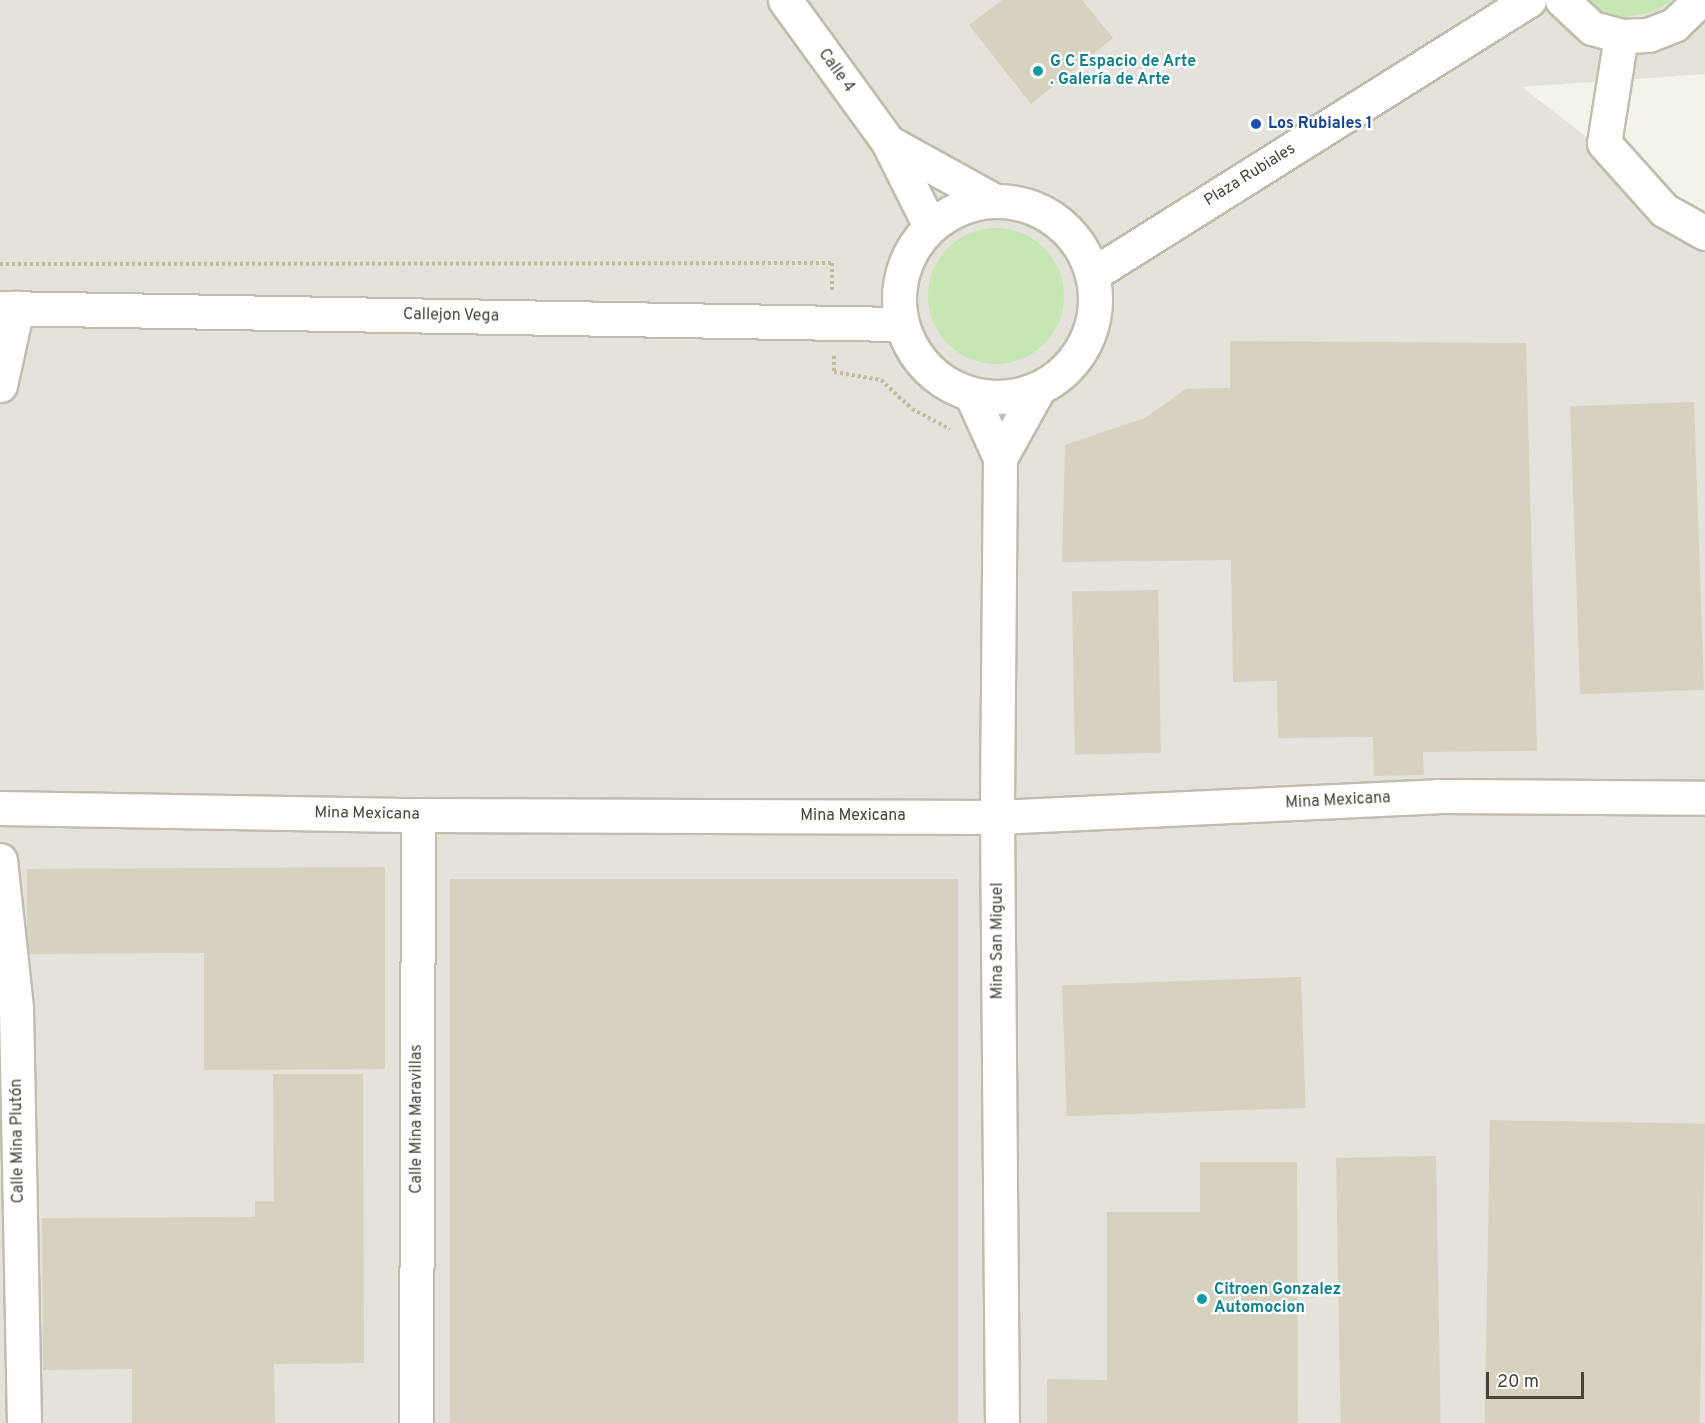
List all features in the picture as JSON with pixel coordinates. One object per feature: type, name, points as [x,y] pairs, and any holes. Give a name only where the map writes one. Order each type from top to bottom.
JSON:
[{"type":"street","name":"Calle 4","points":[[785,0],[888,142],[930,226]]},
{"type":"street","name":"Plaza Rubiales","points":[[1093,274],[1528,0]]},
{"type":"street","points":[[1562,0],[1569,10],[1592,28],[1621,36],[1648,35],[1674,25],[1700,0]]},
{"type":"street","points":[[1621,36],[1604,143],[1664,210],[1705,233]]},
{"type":"street","points":[[888,142],[993,200],[1026,204],[1056,219],[1079,243],[1093,274],[1096,308],[1087,341],[1067,368],[1039,388],[1017,395],[971,394],[947,384],[927,369],[911,348],[901,324],[898,298],[902,271],[913,247],[930,226],[949,213],[993,200]]},
{"type":"street","points":[[0,385],[8,308]]},
{"type":"street","name":"Callejon Vega","points":[[8,308],[901,324]]},
{"type":"street","points":[[999,458],[1039,388]]},
{"type":"street","points":[[971,394],[999,458]]},
{"type":"street","name":"Mina San Miguel","points":[[999,458],[997,817],[1002,1423]]},
{"type":"street","name":"Mina Mexicana","points":[[0,808],[418,815],[997,817],[1438,796],[1705,798]]},
{"type":"street","name":"Calle Mina Maravillas","points":[[416,1423],[418,815]]},
{"type":"street","name":"Calle Mina Plutón","points":[[0,860],[16,1008],[24,1423]]},
{"type":"path","points":[[0,264],[832,263],[834,372],[881,380],[912,409],[956,432]]},
{"type":"shaded area","points":[[0,0],[1705,0],[1705,74],[1522,87],[1705,229],[1705,1423],[0,1423]]},
{"type":"green space","points":[[1585,0],[1672,0],[1653,12],[1624,17],[1602,11]]},
{"type":"green space","points":[[996,228],[1022,233],[1034,239],[1044,248],[1053,258],[1059,270],[1064,296],[1059,322],[1053,334],[1044,344],[1034,353],[1022,359],[996,364],[970,359],[958,353],[948,344],[939,334],[933,322],[928,296],[933,270],[939,258],[948,248],[958,239],[970,233]]},
{"type":"building","name":"G C Espacio de Arte . Galería de Arte","points":[[1002,0],[1082,0],[1113,38],[1031,104],[969,25]]},
{"type":"building","points":[[1230,341],[1526,343],[1537,751],[1423,752],[1424,775],[1374,776],[1373,737],[1278,738],[1277,681],[1233,682],[1231,560],[1062,562],[1065,445],[1145,418],[1186,389],[1230,388]]},
{"type":"building","points":[[1694,402],[1704,690],[1580,694],[1570,406]]},
{"type":"building","points":[[1158,590],[1161,753],[1075,754],[1072,592]]},
{"type":"building","points":[[385,867],[385,1069],[204,1070],[204,953],[27,954],[27,869]]},
{"type":"building","points":[[450,879],[958,879],[958,1423],[450,1423]]},
{"type":"building","points":[[1301,977],[1306,1108],[1067,1116],[1062,985]]},
{"type":"building","points":[[273,1074],[363,1074],[364,1363],[274,1364],[275,1423],[132,1423],[132,1369],[43,1370],[42,1218],[255,1217],[255,1201],[274,1201]]},
{"type":"building","points":[[1490,1120],[1705,1124],[1700,1423],[1485,1423]]},
{"type":"building","points":[[1436,1156],[1441,1423],[1341,1423],[1336,1158]]},
{"type":"building","name":"Citroen Gonzalez Automocion","points":[[1200,1162],[1297,1162],[1298,1423],[1047,1423],[1047,1379],[1107,1380],[1107,1212],[1200,1212]]},
{"type":"place","name":"G C Espacio de Arte . Galería de Arte","points":[[1038,71]]},
{"type":"place","name":"Los Rubiales 1","points":[[1256,124]]},
{"type":"place","name":"Citroen Gonzalez Automocion","points":[[1202,1299]]}]
